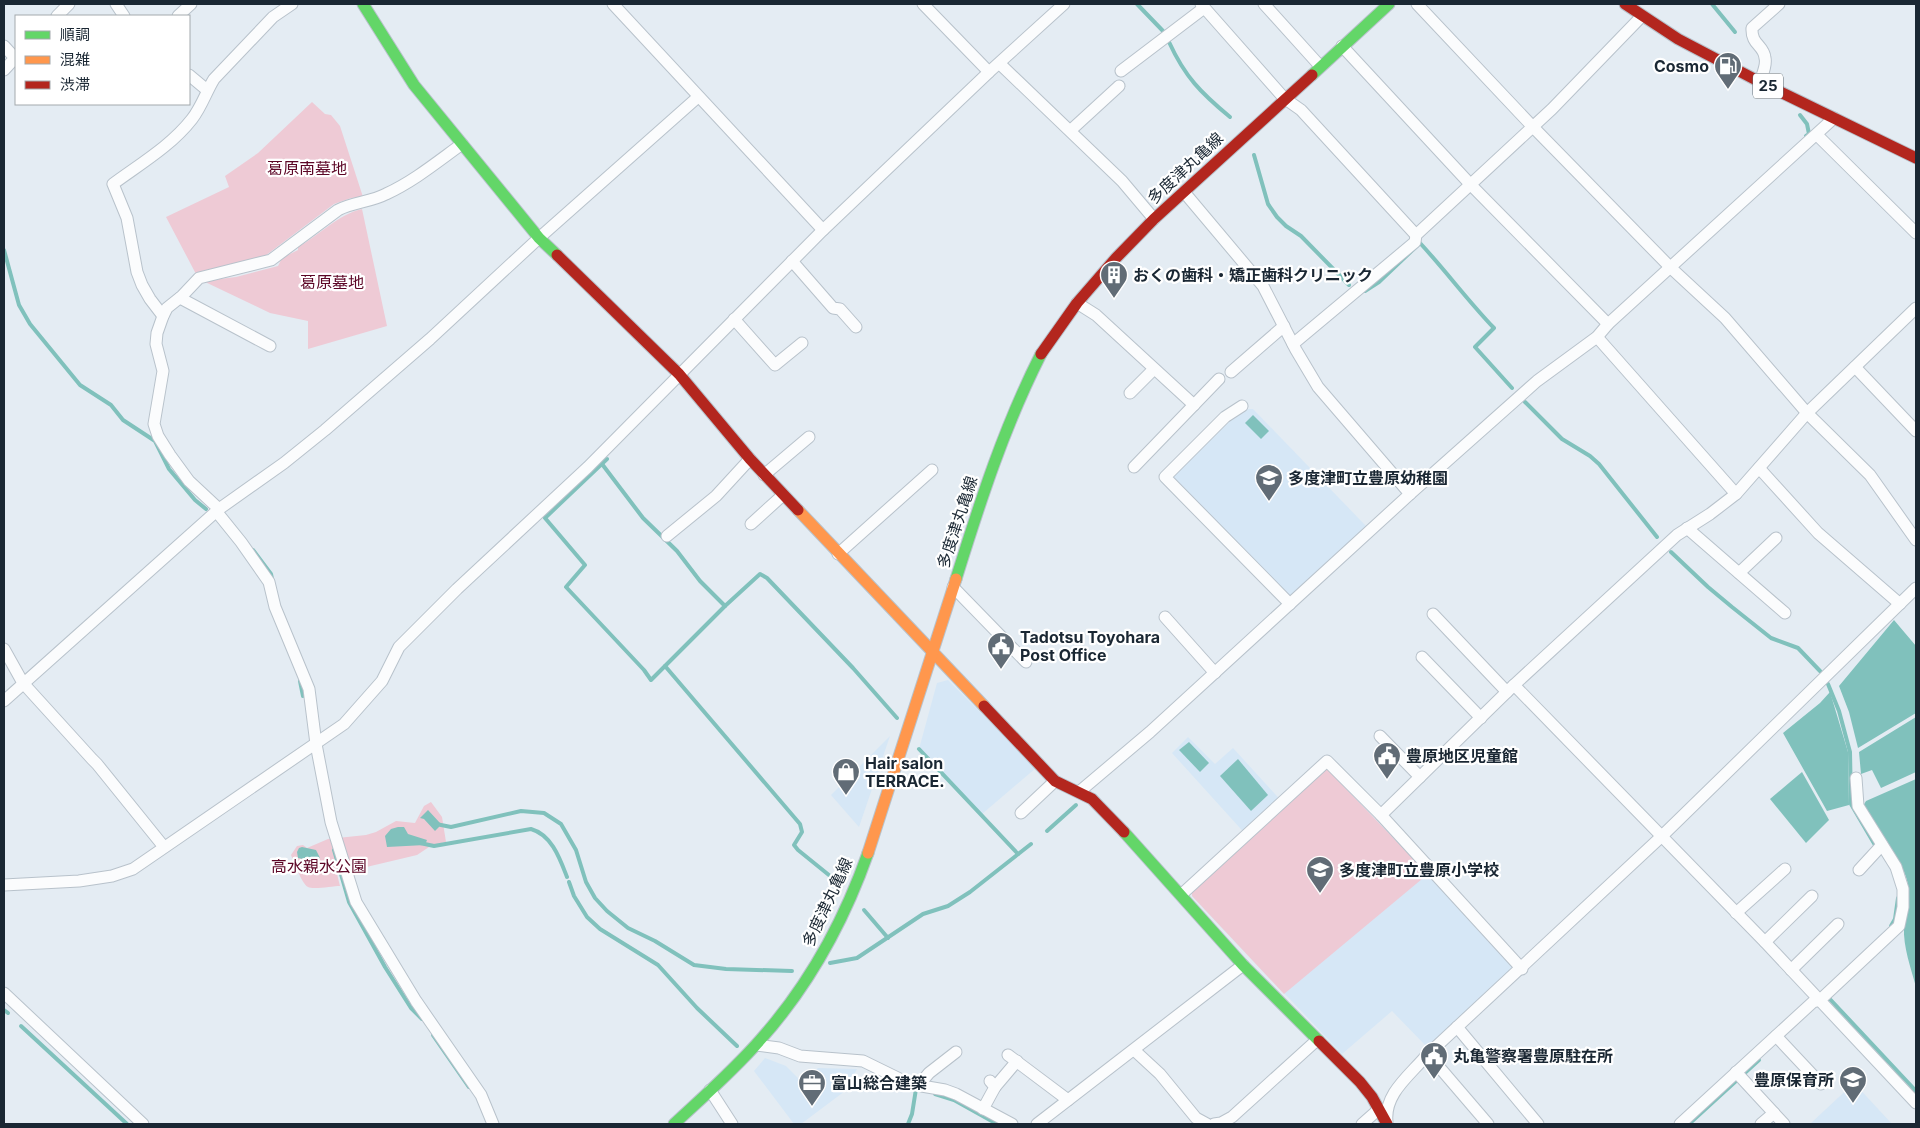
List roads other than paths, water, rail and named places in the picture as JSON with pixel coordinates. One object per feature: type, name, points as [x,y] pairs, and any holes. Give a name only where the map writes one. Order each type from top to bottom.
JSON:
[{"type":"main road","points":[[363,4],[414,85],[539,238],[679,374],[782,495],[883,598],[1055,781],[1092,799],[1108,814],[1182,894],[1243,965],[1360,1082],[1372,1097],[1387,1124]]},
{"type":"main road","name":"多度津丸亀線","points":[[674,1124],[734,1069],[756,1045],[809,975],[833,935],[856,886],[876,830],[989,474],[1014,409],[1041,354],[1077,303],[1116,258],[1154,219],[1284,98],[1389,4]]},
{"type":"main road","name":"25","points":[[1625,4],[1678,39],[1760,82],[1916,158]]},
{"type":"street","points":[[57,15],[69,4]]},
{"type":"street","points":[[116,4],[123,15]]},
{"type":"street","points":[[179,15],[191,4]]},
{"type":"street","points":[[163,316],[142,286],[137,272],[127,218],[113,184],[171,142],[181,132],[204,100],[214,78],[273,17],[292,4]]},
{"type":"street","points":[[613,4],[822,230]]},
{"type":"street","points":[[923,4],[989,72]]},
{"type":"street","points":[[6,881],[79,882],[112,876],[133,869],[344,724],[382,681],[399,647],[457,589],[588,467],[822,230],[1064,4]]},
{"type":"street","points":[[1264,4],[1320,66]]},
{"type":"street","points":[[1417,4],[1532,126],[1671,268],[1725,318],[1807,413],[1870,475],[1916,540]]},
{"type":"street","points":[[1760,82],[1766,58],[1754,42],[1752,28],[1779,4]]},
{"type":"street","points":[[1121,71],[1202,6],[1284,98],[1301,110],[1416,235]]},
{"type":"street","points":[[1293,344],[1415,242],[1416,235],[1552,109],[1642,16]]},
{"type":"street","points":[[4,46],[15,56]]},
{"type":"street","points":[[1342,46],[1470,184],[1608,324]]},
{"type":"street","points":[[4,70],[15,58]]},
{"type":"street","points":[[1000,64],[1071,130],[1122,181],[1154,219]]},
{"type":"street","points":[[190,76],[207,90]]},
{"type":"street","points":[[1071,130],[1119,86]]},
{"type":"street","points":[[4,701],[218,510],[284,463],[325,430],[430,339],[539,238],[698,97]]},
{"type":"street","points":[[1079,792],[1150,732],[1410,494],[1537,381],[1596,337],[1834,118]]},
{"type":"street","points":[[1817,135],[1916,233]]},
{"type":"street","points":[[462,144],[409,183],[366,202],[338,210],[271,260],[199,278],[180,298],[167,308],[157,333],[156,344],[162,371],[162,383],[155,411],[154,424],[166,449],[189,481],[218,510],[269,582],[275,607],[309,689],[316,744],[331,822],[356,902],[416,1001],[481,1095],[493,1124]]},
{"type":"street","points":[[1184,192],[1263,286],[1318,387],[1410,494]]},
{"type":"street","points":[[792,261],[833,308],[840,309],[856,327]]},
{"type":"street","points":[[180,298],[270,346]]},
{"type":"street","points":[[1077,303],[1096,315],[1194,405]]},
{"type":"street","points":[[1381,815],[1511,689],[1677,534],[1710,514],[1736,494],[1807,413],[1916,308]]},
{"type":"street","points":[[734,319],[775,365],[802,343]]},
{"type":"street","points":[[1231,372],[1284,326]]},
{"type":"street","points":[[1596,337],[1736,494]]},
{"type":"street","points":[[1855,366],[1916,431]]},
{"type":"street","points":[[1130,394],[1154,369]]},
{"type":"street","points":[[1134,467],[1219,379]]},
{"type":"street","points":[[1242,406],[1225,417],[1165,478],[1290,604]]},
{"type":"street","points":[[764,475],[810,437]]},
{"type":"street","points":[[667,536],[716,496],[750,459]]},
{"type":"street","points":[[1759,468],[1818,533],[1900,604]]},
{"type":"street","points":[[838,554],[932,470]]},
{"type":"street","points":[[751,524],[782,495]]},
{"type":"street","points":[[1687,528],[1785,613]]},
{"type":"street","points":[[1739,573],[1776,538]]},
{"type":"street","points":[[953,587],[1026,662]]},
{"type":"street","points":[[1387,1124],[1386,1111],[1393,1094],[1428,1054],[1662,836],[1916,588]]},
{"type":"street","points":[[1434,614],[1662,836],[1916,1103]]},
{"type":"street","points":[[1165,617],[1215,673]]},
{"type":"street","points":[[4,648],[23,683],[92,760],[98,764],[164,847]]},
{"type":"street","points":[[1422,657],[1481,718]]},
{"type":"street","points":[[1380,736],[1420,777]]},
{"type":"street","points":[[1182,894],[1327,761],[1381,815],[1522,968]]},
{"type":"street","points":[[1680,1124],[1739,1075],[1776,1036],[1813,1002],[1820,1000],[1899,926],[1904,889],[1896,866],[1858,806],[1856,778]]},
{"type":"street","points":[[1021,813],[1055,781]]},
{"type":"street","points":[[1859,870],[1882,845]]},
{"type":"street","points":[[1736,913],[1785,869]]},
{"type":"street","points":[[1764,942],[1812,896]]},
{"type":"street","points":[[1791,970],[1838,924]]},
{"type":"street","points":[[1037,1124],[1243,965]]},
{"type":"street","points":[[4,993],[143,1124]]},
{"type":"street","points":[[1457,1027],[1538,1124]]},
{"type":"street","points":[[1776,1036],[1821,1084]]},
{"type":"street","points":[[1214,1124],[1235,1121],[1317,1040]]},
{"type":"street","points":[[756,1045],[779,1048],[800,1056],[864,1061],[910,1084],[945,1090],[1012,1124]]},
{"type":"street","points":[[1134,1050],[1160,1074],[1196,1118],[1206,1124]]},
{"type":"street","points":[[919,1086],[929,1073],[956,1052]]},
{"type":"street","points":[[1428,1054],[1488,1124]]},
{"type":"street","points":[[983,1109],[993,1084],[1012,1058],[1068,1100]]},
{"type":"street","points":[[1739,1075],[1784,1124]]},
{"type":"street","points":[[710,1090],[732,1124]]},
{"type":"street","points":[[1362,1124],[1379,1109]]},
{"type":"street","points":[[1761,1124],[1774,1113]]},
{"type":"waterway","points":[[1137,4],[1163,31]]},
{"type":"waterway","points":[[1712,4],[1735,32]]},
{"type":"waterway","points":[[1169,42],[1181,65],[1195,84],[1230,117]]},
{"type":"waterway","points":[[1800,115],[1807,124],[1809,134],[1806,136]]},
{"type":"waterway","points":[[1254,155],[1268,204],[1277,217],[1301,236],[1349,285]]},
{"type":"waterway","points":[[1365,291],[1379,282],[1420,243],[1494,328],[1475,347],[1512,388]]},
{"type":"waterway","points":[[4,250],[19,305],[30,324],[80,385],[111,405],[123,420],[155,441],[169,469],[195,500],[206,509]]},
{"type":"waterway","points":[[1525,402],[1562,439],[1590,456],[1599,464],[1657,537]]},
{"type":"waterway","points":[[607,459],[545,518],[585,565],[566,587],[644,670],[651,680],[760,574],[767,578],[853,668],[897,718]]},
{"type":"waterway","points":[[602,464],[643,518],[677,551],[700,581],[725,606]]},
{"type":"waterway","points":[[253,550],[271,574],[272,579]]},
{"type":"waterway","points":[[1671,552],[1732,607],[1771,638],[1798,648],[1820,671]]},
{"type":"waterway","points":[[665,666],[800,824],[802,832],[794,845],[798,850],[840,884]]},
{"type":"waterway","points":[[300,681],[303,696]]},
{"type":"waterway","points":[[1828,684],[1839,711],[1850,752],[1851,804],[1875,845]]},
{"type":"waterway","points":[[919,749],[1018,854]]},
{"type":"waterway","points":[[1047,831],[1076,805]]},
{"type":"waterway","points":[[436,824],[451,827],[521,811],[544,813],[561,824],[576,850],[586,882],[595,898],[607,911],[628,928],[655,941],[694,965],[726,969],[792,971]]},
{"type":"waterway","points":[[420,843],[434,846],[531,829],[544,836],[550,842],[558,855],[567,877]]},
{"type":"waterway","points":[[830,963],[857,958],[923,914],[948,906],[970,892],[1031,844]]},
{"type":"waterway","points":[[334,850],[349,902],[385,967],[411,1008],[422,1019]]},
{"type":"waterway","points":[[569,882],[574,896],[587,917],[600,929],[658,965],[697,1008],[737,1046]]},
{"type":"waterway","points":[[1891,926],[1895,919],[1898,898]]},
{"type":"waterway","points":[[864,910],[888,938]]},
{"type":"waterway","points":[[1827,996],[1916,1091]]},
{"type":"waterway","points":[[4,1010],[8,1013]]},
{"type":"waterway","points":[[21,1026],[127,1124]]},
{"type":"waterway","points":[[433,1035],[469,1087]]},
{"type":"waterway","points":[[1689,1124],[1759,1060]]},
{"type":"waterway","points":[[908,1124],[912,1114],[916,1089]]},
{"type":"waterway","points":[[935,1094],[954,1100],[997,1124]]},
{"type":"place","name":"Cosmo","points":[[1728,90]]},
{"type":"place","name":"おくの歯科・矯正歯科クリニック","points":[[1114,299]]},
{"type":"place","name":"多度津町立豊原幼稚園","points":[[1269,502]]},
{"type":"place","name":"Tadotsu Toyohara Post Office","points":[[1001,670]]},
{"type":"place","name":"豊原地区児童館","points":[[1387,780]]},
{"type":"place","name":"Hair salon TERRACE.","points":[[846,796]]},
{"type":"place","name":"多度津町立豊原小学校","points":[[1320,894]]},
{"type":"place","name":"丸亀警察署豊原駐在所","points":[[1434,1080]]},
{"type":"place","name":"豊原保育所","points":[[1853,1104]]},
{"type":"place","name":"富山総合建築","points":[[812,1107]]},
{"type":"park label","name":"葛原南墓地","points":[[307,168]]},
{"type":"park label","name":"葛原墓地","points":[[332,282]]},
{"type":"park label","name":"高水親水公園","points":[[319,866]]}]
